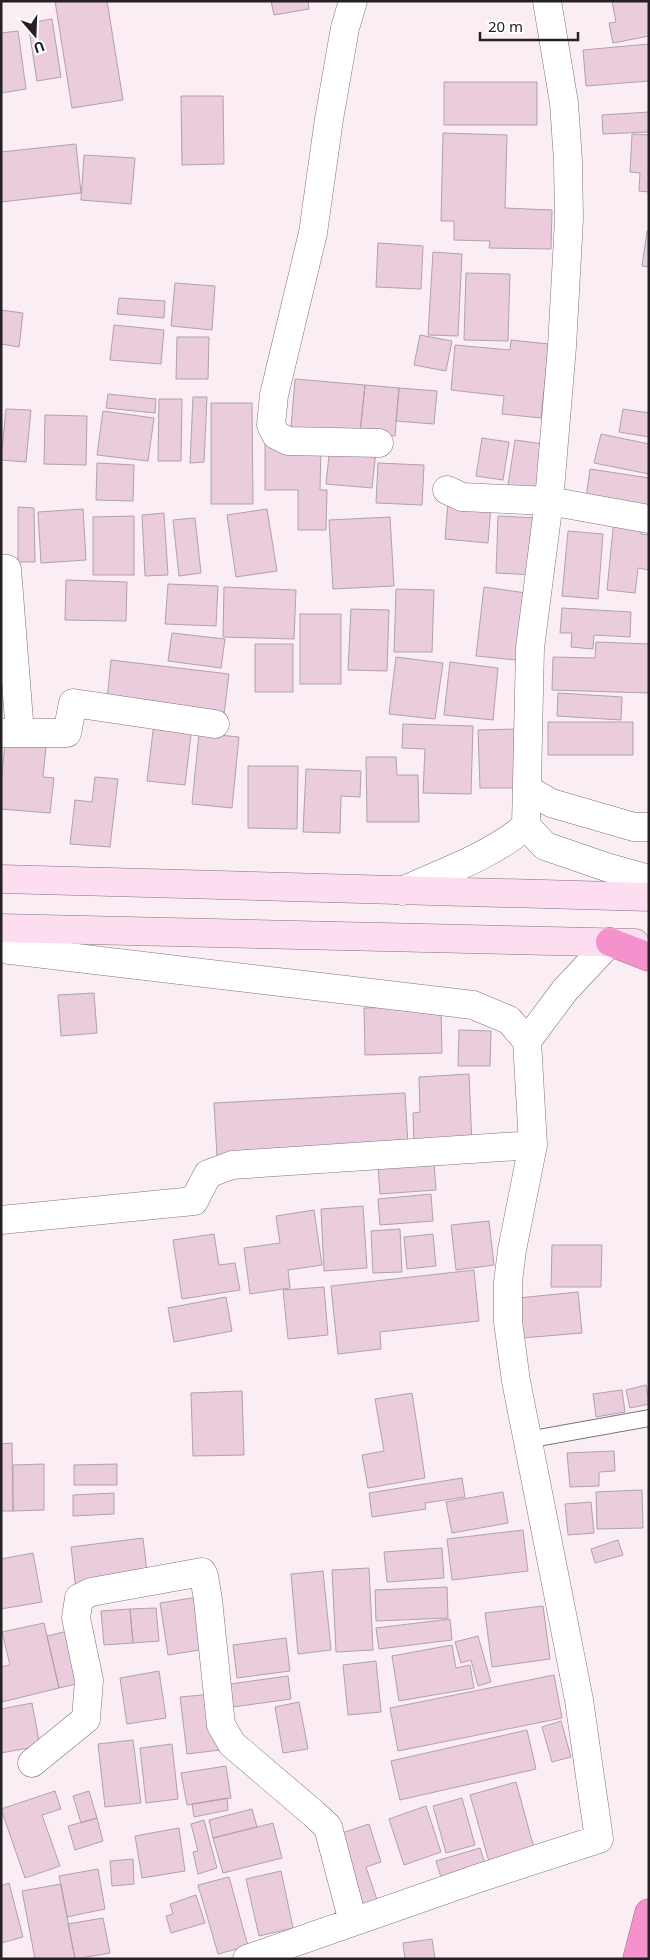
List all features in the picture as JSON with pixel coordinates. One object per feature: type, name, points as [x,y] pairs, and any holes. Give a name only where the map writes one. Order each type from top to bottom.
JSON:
[{"type":"highway","points":[[610,942],[649,957]]},
{"type":"highway","points":[[637,1959],[649,1913]]},
{"type":"main road","points":[[1,879],[649,897]]},
{"type":"main road","points":[[1,928],[649,943]]},
{"type":"street","points":[[353,1],[345,28],[313,233],[274,395],[271,425],[276,435],[288,441],[380,443]]},
{"type":"street","points":[[547,1],[564,103],[569,200],[562,347],[549,501],[530,648],[526,826],[545,846],[606,867],[649,879]]},
{"type":"street","points":[[447,490],[462,497],[549,501],[649,519]]},
{"type":"street","points":[[1,569],[7,568],[10,733],[67,733],[73,703],[216,724]]},
{"type":"street","points":[[527,789],[550,803],[634,827],[649,827]]},
{"type":"street","points":[[402,891],[486,852],[510,839],[526,826]]},
{"type":"street","points":[[527,1041],[565,990],[610,942]]},
{"type":"street","points":[[1,949],[473,1005],[508,1020],[527,1041],[532,1146],[512,1250],[508,1282],[508,1322],[527,1440],[580,1700],[599,1839],[479,1878],[247,1959]]},
{"type":"street","points":[[1,1220],[194,1200],[208,1174],[232,1165],[532,1146]]},
{"type":"street","points":[[32,1763],[86,1719],[90,1680],[76,1618],[79,1598],[91,1592],[202,1572],[208,1600],[221,1725],[232,1744],[328,1827],[353,1922]]},
{"type":"lane","points":[[527,1440],[649,1418]]},
{"type":"building","points":[[55,1],[107,1],[123,100],[72,108]]},
{"type":"building","points":[[271,1],[308,1],[309,9],[274,15]]},
{"type":"building","points":[[612,1],[649,1],[649,36],[613,43],[609,23],[616,22]]},
{"type":"building","points":[[52,19],[61,77],[37,81],[28,23]]},
{"type":"building","points":[[18,31],[26,89],[1,93],[1,33]]},
{"type":"building","points":[[649,44],[649,81],[586,86],[583,50]]},
{"type":"building","points":[[444,82],[537,82],[537,125],[444,125]]},
{"type":"building","points":[[181,96],[223,96],[224,164],[182,165]]},
{"type":"building","points":[[649,112],[649,132],[603,134],[602,115]]},
{"type":"building","points":[[443,133],[507,135],[505,208],[552,210],[551,249],[489,248],[490,241],[454,240],[454,221],[441,221]]},
{"type":"building","points":[[632,134],[649,135],[649,192],[639,191],[640,173],[630,172]]},
{"type":"building","points":[[76,144],[81,193],[1,202],[1,152]]},
{"type":"building","points":[[84,155],[135,158],[131,204],[81,200]]},
{"type":"building","points":[[647,231],[649,231],[649,267],[642,266]]},
{"type":"building","points":[[378,243],[423,246],[421,289],[376,287]]},
{"type":"building","points":[[433,252],[462,254],[458,336],[428,335]]},
{"type":"building","points":[[466,273],[510,274],[508,341],[464,340]]},
{"type":"building","points":[[175,283],[215,286],[212,330],[171,326]]},
{"type":"building","points":[[119,298],[165,301],[164,318],[117,314]]},
{"type":"building","points":[[1,310],[23,313],[19,347],[1,344]]},
{"type":"building","points":[[114,325],[164,330],[161,364],[110,360]]},
{"type":"building","points":[[420,335],[452,341],[446,371],[414,365]]},
{"type":"building","points":[[177,337],[209,337],[208,379],[176,379]]},
{"type":"building","points":[[511,340],[549,344],[541,418],[502,414],[504,396],[451,390],[455,345],[510,350]]},
{"type":"building","points":[[295,379],[365,385],[360,433],[291,428]]},
{"type":"building","points":[[365,385],[399,388],[395,436],[360,433]]},
{"type":"building","points":[[399,388],[437,391],[434,424],[396,421]]},
{"type":"building","points":[[108,394],[156,399],[155,413],[106,408]]},
{"type":"building","points":[[193,397],[207,397],[204,462],[190,463]]},
{"type":"building","points":[[159,399],[182,399],[181,461],[158,461]]},
{"type":"building","points":[[211,403],[252,403],[253,504],[211,504]]},
{"type":"building","points":[[6,409],[31,410],[26,462],[1,460]]},
{"type":"building","points":[[623,409],[649,413],[649,437],[619,432]]},
{"type":"building","points":[[103,411],[154,418],[148,461],[97,455]]},
{"type":"building","points":[[45,415],[87,416],[86,465],[44,464]]},
{"type":"building","points":[[601,434],[649,444],[649,474],[594,463]]},
{"type":"building","points":[[482,438],[509,442],[503,480],[476,476]]},
{"type":"building","points":[[515,440],[544,444],[538,490],[508,485]]},
{"type":"building","points":[[265,444],[321,444],[320,490],[327,490],[326,530],[298,530],[298,490],[265,490]]},
{"type":"building","points":[[330,446],[376,451],[372,488],[326,484]]},
{"type":"building","points":[[97,463],[134,465],[133,501],[96,500]]},
{"type":"building","points":[[378,463],[424,465],[422,505],[376,503]]},
{"type":"building","points":[[590,469],[649,478],[649,508],[586,498]]},
{"type":"building","points":[[448,503],[491,506],[488,543],[445,539]]},
{"type":"building","points":[[18,507],[34,508],[35,562],[18,562]]},
{"type":"building","points":[[83,509],[86,560],[41,563],[38,512]]},
{"type":"building","points":[[267,509],[277,571],[236,577],[227,515]]},
{"type":"building","points":[[164,513],[168,575],[145,576],[142,515]]},
{"type":"building","points":[[134,516],[134,575],[93,575],[93,517]]},
{"type":"building","points":[[498,516],[538,518],[535,575],[496,573]]},
{"type":"building","points":[[390,517],[394,586],[333,589],[329,520]]},
{"type":"building","points":[[195,518],[201,573],[179,576],[173,520]]},
{"type":"building","points":[[614,519],[642,522],[641,534],[649,535],[649,570],[638,568],[635,593],[607,590]]},
{"type":"building","points":[[568,531],[603,534],[598,599],[562,596]]},
{"type":"building","points":[[66,580],[127,582],[126,621],[65,620]]},
{"type":"building","points":[[168,584],[218,586],[216,626],[165,624]]},
{"type":"building","points":[[224,587],[296,590],[294,639],[223,637]]},
{"type":"building","points":[[484,587],[533,594],[516,660],[476,656]]},
{"type":"building","points":[[396,589],[434,590],[432,652],[394,652]]},
{"type":"building","points":[[562,608],[631,612],[630,637],[594,635],[593,649],[571,647],[572,633],[560,633]]},
{"type":"building","points":[[351,609],[389,610],[387,671],[348,670]]},
{"type":"building","points":[[300,614],[341,614],[341,684],[300,684]]},
{"type":"building","points":[[172,633],[225,639],[221,668],[168,661]]},
{"type":"building","points":[[596,642],[649,644],[649,693],[552,690],[553,657],[595,658]]},
{"type":"building","points":[[255,644],[293,644],[293,692],[255,692]]},
{"type":"building","points":[[396,657],[443,663],[435,719],[389,714]]},
{"type":"building","points":[[111,660],[229,674],[224,714],[107,700]]},
{"type":"building","points":[[450,662],[498,668],[493,720],[444,715]]},
{"type":"building","points":[[558,693],[622,697],[621,720],[557,716]]},
{"type":"building","points":[[548,722],[633,722],[633,755],[548,755]]},
{"type":"building","points":[[154,723],[192,727],[185,785],[147,781]]},
{"type":"building","points":[[403,724],[473,726],[471,794],[423,793],[425,749],[402,748]]},
{"type":"building","points":[[517,729],[518,788],[480,788],[478,730]]},
{"type":"building","points":[[199,733],[239,737],[232,808],[192,804]]},
{"type":"building","points":[[5,743],[46,746],[43,777],[54,778],[50,813],[1,809],[1,784]]},
{"type":"building","points":[[366,757],[396,757],[397,775],[418,775],[419,822],[367,822]]},
{"type":"building","points":[[248,766],[298,766],[297,829],[248,828]]},
{"type":"building","points":[[306,769],[361,771],[360,797],[341,796],[340,833],[303,832]]},
{"type":"building","points":[[95,777],[118,779],[110,847],[70,844],[75,800],[92,802]]},
{"type":"building","points":[[94,993],[97,1033],[61,1036],[58,995]]},
{"type":"building","points":[[441,1006],[442,1053],[365,1055],[364,1008]]},
{"type":"building","points":[[459,1030],[491,1031],[490,1066],[458,1066]]},
{"type":"building","points":[[469,1074],[472,1145],[414,1147],[413,1113],[420,1112],[419,1077]]},
{"type":"building","points":[[405,1093],[408,1146],[217,1156],[214,1103]]},
{"type":"building","points":[[434,1162],[436,1190],[380,1194],[378,1166]]},
{"type":"building","points":[[431,1194],[433,1221],[380,1225],[378,1199]]},
{"type":"building","points":[[363,1206],[367,1268],[324,1271],[321,1209]]},
{"type":"building","points":[[314,1210],[322,1265],[288,1270],[290,1288],[250,1294],[244,1248],[280,1243],[276,1216]]},
{"type":"building","points":[[489,1221],[494,1265],[456,1270],[451,1225]]},
{"type":"building","points":[[400,1229],[402,1272],[373,1273],[371,1231]]},
{"type":"building","points":[[214,1234],[219,1265],[235,1263],[240,1290],[182,1299],[173,1240]]},
{"type":"building","points":[[433,1234],[436,1266],[407,1269],[404,1237]]},
{"type":"building","points":[[552,1245],[602,1245],[601,1287],[551,1287]]},
{"type":"building","points":[[474,1270],[479,1321],[380,1332],[381,1349],[338,1354],[331,1286]]},
{"type":"building","points":[[324,1287],[328,1335],[288,1339],[283,1290]]},
{"type":"building","points":[[578,1292],[582,1333],[522,1338],[518,1298]]},
{"type":"building","points":[[226,1297],[232,1331],[174,1342],[168,1308]]},
{"type":"building","points":[[646,1385],[649,1404],[630,1408],[626,1390]]},
{"type":"building","points":[[622,1390],[625,1412],[596,1417],[593,1394]]},
{"type":"building","points":[[242,1391],[244,1455],[193,1456],[191,1393]]},
{"type":"building","points":[[412,1393],[425,1478],[368,1488],[362,1455],[384,1451],[375,1399]]},
{"type":"building","points":[[12,1443],[13,1511],[1,1511],[1,1444]]},
{"type":"building","points":[[614,1451],[615,1471],[599,1472],[599,1486],[570,1487],[567,1453]]},
{"type":"building","points":[[44,1464],[44,1510],[13,1511],[13,1465]]},
{"type":"building","points":[[117,1464],[117,1485],[74,1485],[74,1465]]},
{"type":"building","points":[[462,1478],[465,1497],[425,1503],[426,1509],[372,1517],[369,1493]]},
{"type":"building","points":[[642,1490],[643,1528],[597,1529],[596,1492]]},
{"type":"building","points":[[503,1492],[508,1523],[452,1533],[446,1502]]},
{"type":"building","points":[[114,1493],[114,1514],[73,1516],[73,1495]]},
{"type":"building","points":[[591,1502],[594,1533],[568,1535],[565,1504]]},
{"type":"building","points":[[523,1530],[528,1571],[452,1580],[447,1539]]},
{"type":"building","points":[[143,1538],[148,1581],[76,1590],[71,1547]]},
{"type":"building","points":[[618,1540],[623,1555],[595,1563],[591,1549]]},
{"type":"building","points":[[442,1548],[444,1578],[387,1582],[384,1552]]},
{"type":"building","points":[[33,1553],[42,1602],[1,1609],[1,1559]]},
{"type":"building","points":[[369,1568],[373,1650],[336,1652],[332,1570]]},
{"type":"building","points":[[323,1571],[331,1650],[298,1654],[291,1574]]},
{"type":"building","points":[[447,1587],[448,1618],[376,1621],[375,1590]]},
{"type":"building","points":[[198,1597],[200,1650],[168,1655],[160,1603]]},
{"type":"building","points":[[543,1606],[550,1659],[492,1667],[485,1613]]},
{"type":"building","points":[[156,1608],[159,1641],[133,1643],[130,1609]]},
{"type":"building","points":[[130,1609],[133,1643],[104,1645],[101,1611]]},
{"type":"building","points":[[450,1619],[452,1640],[379,1649],[376,1628]]},
{"type":"building","points":[[44,1623],[59,1688],[2,1702],[1,1667],[10,1665],[2,1632]]},
{"type":"building","points":[[72,1630],[85,1682],[59,1688],[47,1636]]},
{"type":"building","points":[[478,1636],[491,1682],[478,1686],[471,1660],[461,1663],[455,1642]]},
{"type":"building","points":[[286,1638],[290,1671],[237,1678],[233,1645]]},
{"type":"building","points":[[452,1645],[456,1668],[470,1665],[474,1688],[399,1701],[392,1656]]},
{"type":"building","points":[[376,1661],[381,1712],[348,1715],[343,1665]]},
{"type":"building","points":[[159,1671],[166,1718],[127,1724],[120,1678]]},
{"type":"building","points":[[554,1675],[562,1718],[398,1751],[390,1708]]},
{"type":"building","points":[[288,1676],[291,1699],[233,1707],[230,1684]]},
{"type":"building","points":[[213,1694],[220,1750],[187,1754],[180,1697]]},
{"type":"building","points":[[299,1702],[308,1749],[283,1753],[275,1707]]},
{"type":"building","points":[[32,1703],[40,1746],[1,1753],[1,1709]]},
{"type":"building","points":[[561,1721],[571,1757],[552,1762],[542,1727]]},
{"type":"building","points":[[527,1730],[536,1769],[400,1800],[391,1761]]},
{"type":"building","points":[[133,1740],[141,1803],[105,1807],[98,1744]]},
{"type":"building","points":[[172,1744],[178,1799],[146,1803],[140,1748]]},
{"type":"building","points":[[226,1766],[231,1798],[187,1805],[181,1773]]},
{"type":"building","points":[[516,1782],[535,1852],[490,1865],[470,1795]]},
{"type":"building","points":[[55,1791],[61,1809],[42,1815],[60,1866],[25,1878],[1,1809]]},
{"type":"building","points":[[89,1791],[97,1818],[81,1823],[73,1796]]},
{"type":"building","points":[[227,1798],[228,1810],[194,1817],[192,1804]]},
{"type":"building","points":[[462,1798],[475,1845],[446,1853],[433,1806]]},
{"type":"building","points":[[426,1806],[441,1852],[404,1865],[389,1819]]},
{"type":"building","points":[[252,1809],[257,1827],[213,1838],[209,1820]]},
{"type":"building","points":[[97,1818],[103,1841],[75,1850],[68,1826]]},
{"type":"building","points":[[204,1820],[217,1868],[198,1874],[193,1852],[198,1851],[191,1824]]},
{"type":"building","points":[[273,1823],[282,1858],[223,1873],[213,1838]]},
{"type":"building","points":[[369,1824],[381,1862],[366,1867],[378,1903],[358,1909],[333,1836]]},
{"type":"building","points":[[179,1828],[185,1871],[142,1878],[135,1836]]},
{"type":"building","points":[[480,1848],[488,1873],[444,1887],[436,1861]]},
{"type":"building","points":[[133,1859],[134,1884],[112,1886],[110,1861]]},
{"type":"building","points":[[98,1869],[105,1909],[67,1917],[59,1876]]},
{"type":"building","points":[[281,1871],[293,1928],[259,1936],[246,1879]]},
{"type":"building","points":[[229,1877],[248,1946],[218,1954],[198,1885]]},
{"type":"building","points":[[9,1883],[23,1937],[1,1943],[1,1886]]},
{"type":"building","points":[[61,1884],[75,1959],[35,1959],[22,1891]]},
{"type":"building","points":[[196,1895],[205,1923],[171,1933],[166,1916],[173,1914],[170,1904]]},
{"type":"building","points":[[103,1918],[110,1953],[75,1959],[68,1924]]},
{"type":"building","points":[[432,1939],[435,1959],[405,1959],[403,1943]]}]
